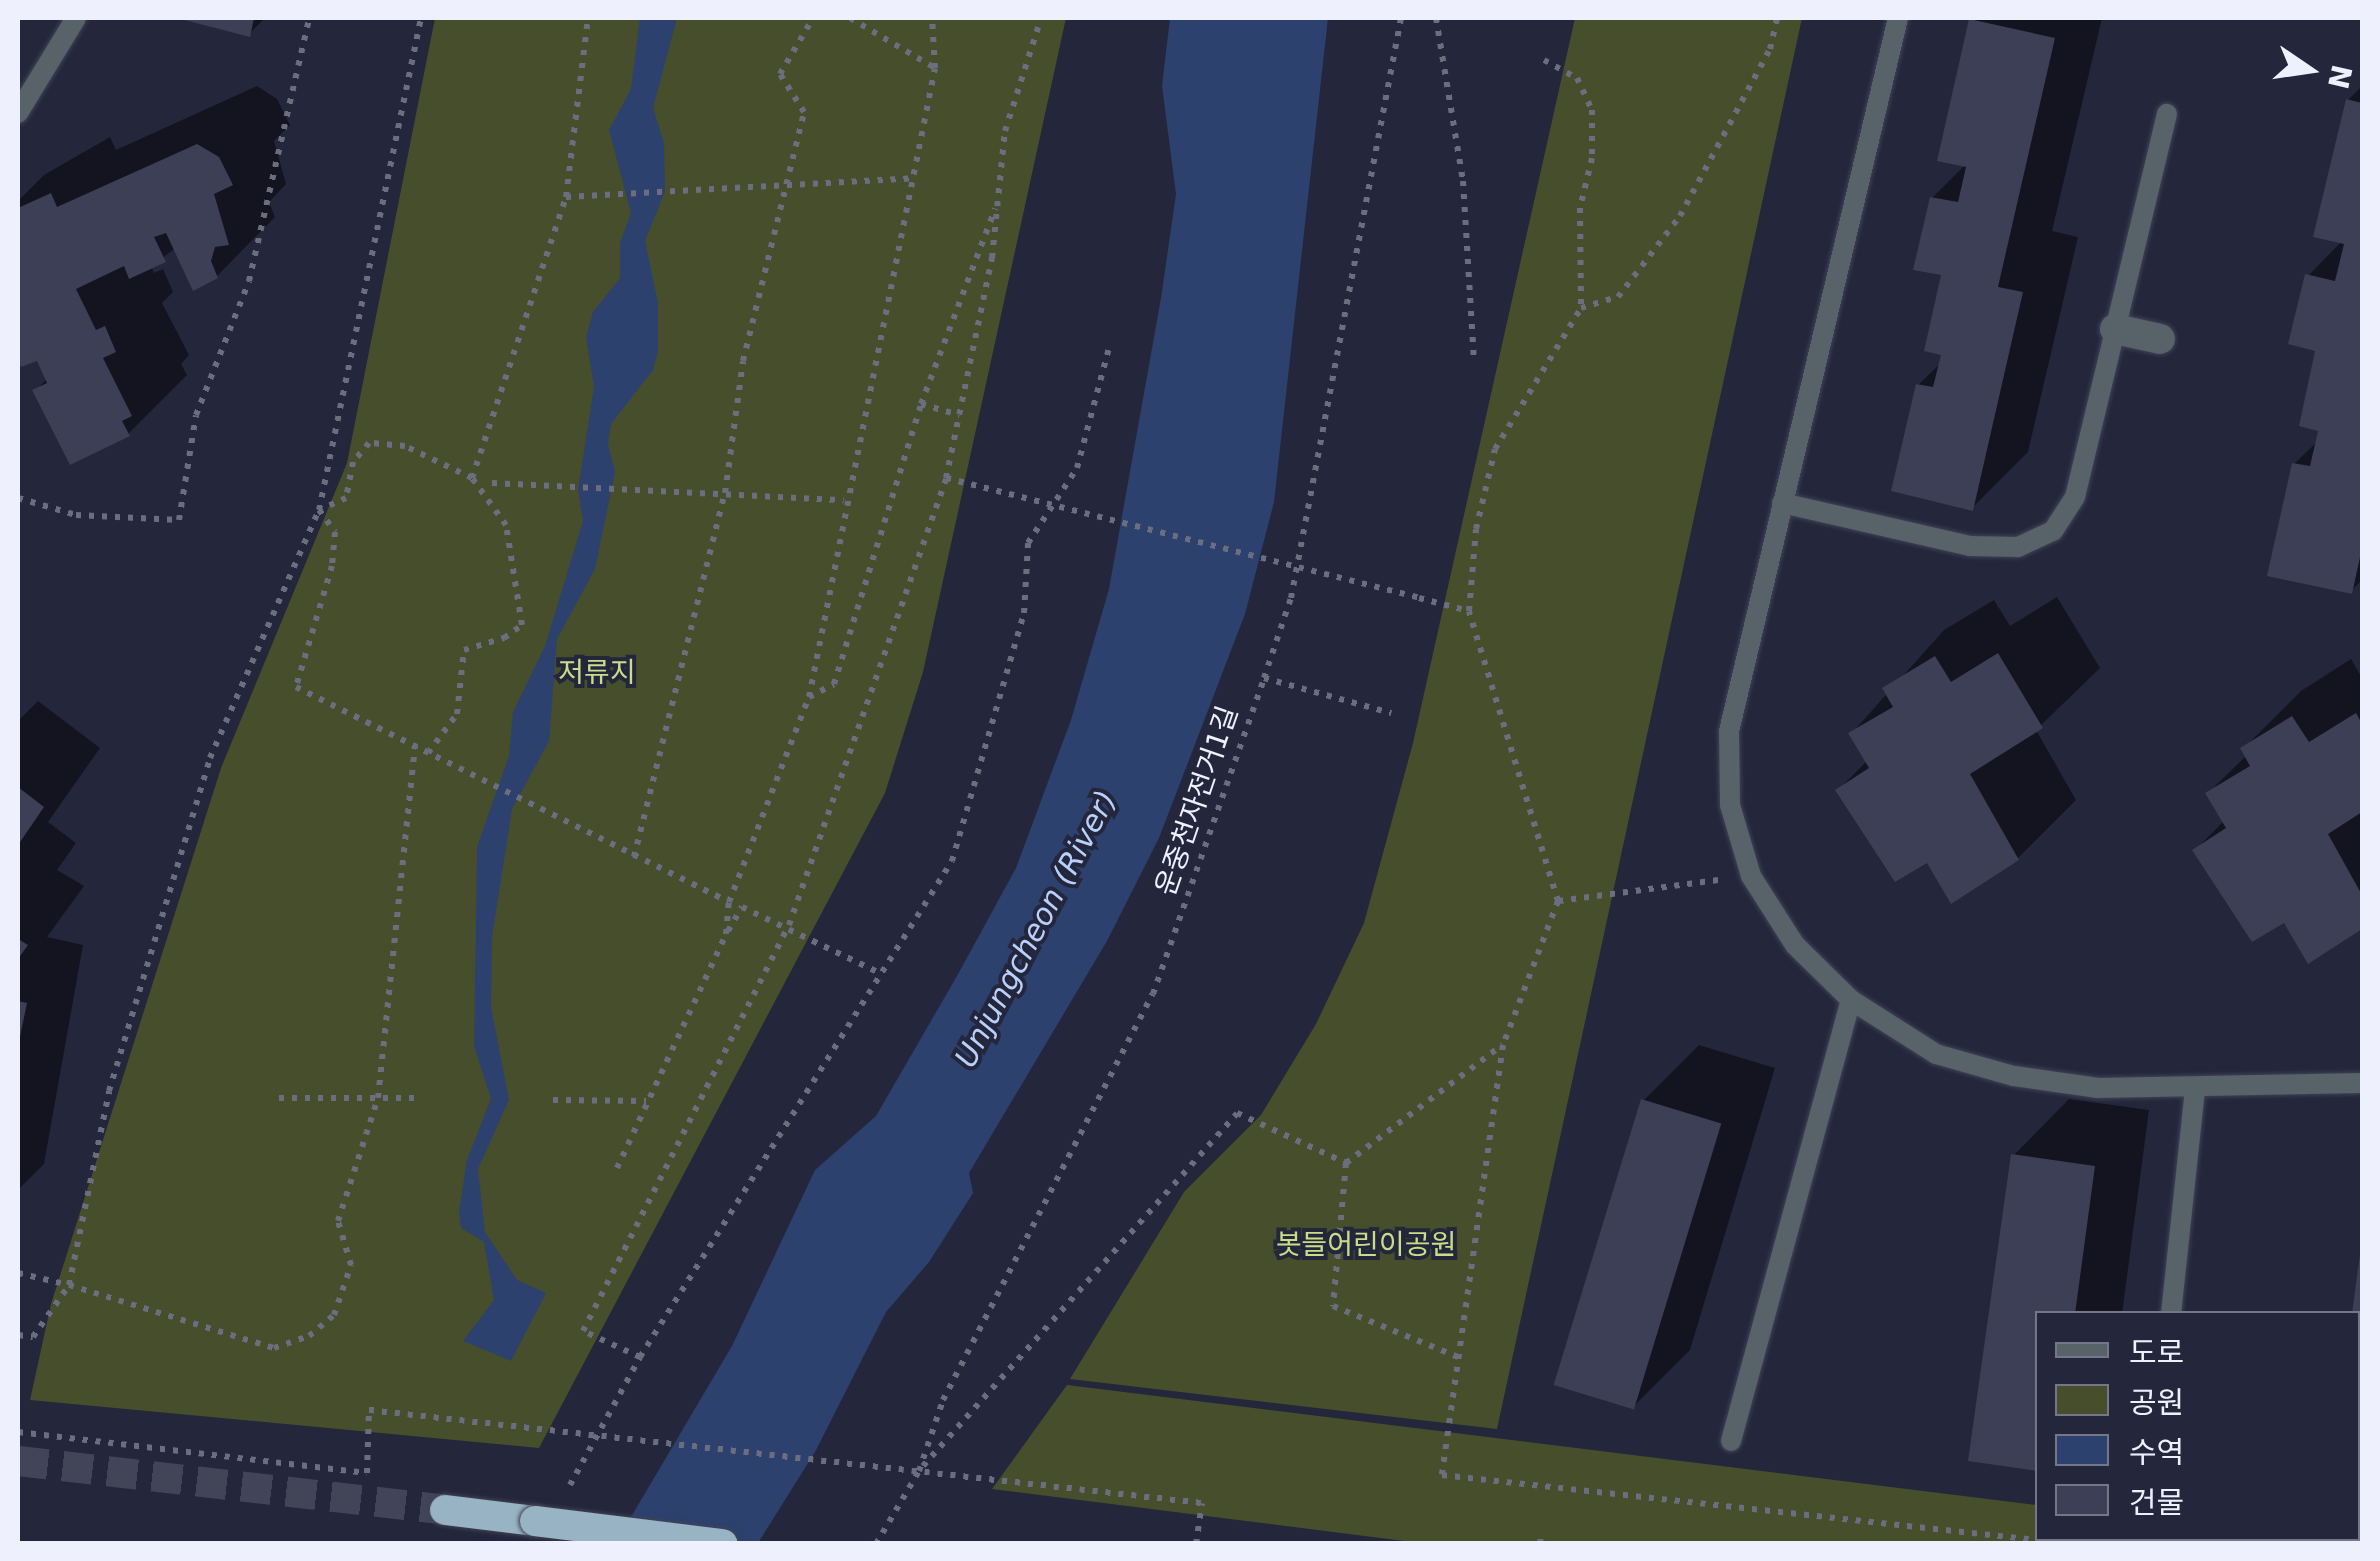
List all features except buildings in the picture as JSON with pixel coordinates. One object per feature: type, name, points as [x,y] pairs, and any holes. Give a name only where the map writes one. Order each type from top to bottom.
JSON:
[{"type":"highway","points":[[445,1510],[723,1544]]},
{"type":"street","points":[[2115,328],[2160,339]]},
{"type":"lane","points":[[18,113],[76,18]]},
{"type":"lane","points":[[1898,18],[1729,731],[1730,805],[1751,876],[1795,945],[1851,1000],[1936,1054],[2014,1076],[2098,1088],[2195,1090],[2362,1083]]},
{"type":"lane","points":[[1782,503],[1970,546],[2018,547],[2053,530],[2075,497],[2167,114]]},
{"type":"lane","points":[[1731,1441],[1851,1000]]},
{"type":"lane","points":[[2171,1311],[2195,1090]]},
{"type":"path","points":[[18,498],[76,515],[179,520],[196,415],[249,281],[308,18]]},
{"type":"path","points":[[18,1335],[33,1337],[69,1285],[109,1091],[210,758],[318,510],[421,18]]},
{"type":"path","points":[[472,478],[566,197],[588,18]]},
{"type":"path","points":[[634,856],[725,493],[743,361],[782,184],[804,112],[780,74],[814,18]]},
{"type":"path","points":[[850,18],[935,68]]},
{"type":"path","points":[[726,934],[729,902],[809,697],[844,500],[935,68],[932,18]]},
{"type":"path","points":[[640,1357],[584,1331],[789,925],[946,478],[999,198],[1006,131],[1041,18]]},
{"type":"path","name":"운중천자전거1길","points":[[876,1544],[919,1471],[943,1400],[1153,994],[1264,678],[1291,598],[1401,18]]},
{"type":"path","points":[[1436,18],[1463,180],[1474,360]]},
{"type":"path","points":[[1581,308],[1618,298],[1680,216],[1770,49],[1776,18]]},
{"type":"path","points":[[1544,60],[1577,78],[1592,110],[1592,158],[1580,208],[1581,308],[1496,449],[1476,529],[1468,611],[1558,901],[1503,1045],[1442,1475],[2035,1540]]},
{"type":"path","points":[[566,197],[913,178]]},
{"type":"path","points":[[809,697],[834,684],[921,404],[999,198]]},
{"type":"path","points":[[566,1492],[640,1357],[952,861],[1024,613],[1028,543],[1077,468],[1109,348]]},
{"type":"path","points":[[921,404],[960,415]]},
{"type":"path","points":[[318,510],[346,498],[354,462],[369,443],[405,446],[472,478],[506,525],[522,624],[504,638],[464,650],[457,714],[428,753]]},
{"type":"path","points":[[946,478],[1468,611]]},
{"type":"path","points":[[492,484],[844,500]]},
{"type":"path","points":[[318,510],[335,532],[332,566],[296,687],[729,902]]},
{"type":"path","points":[[1264,678],[1390,713]]},
{"type":"path","points":[[18,1273],[274,1348],[309,1336],[334,1315],[351,1266],[338,1221],[378,1098],[415,746]]},
{"type":"path","points":[[1558,901],[1751,876]]},
{"type":"path","points":[[617,1168],[742,907],[789,925],[882,974]]},
{"type":"path","points":[[1458,1357],[1334,1306],[1346,1163],[1503,1045]]},
{"type":"path","points":[[279,1098],[416,1098]]},
{"type":"path","points":[[553,1100],[646,1101]]},
{"type":"path","points":[[919,1471],[1237,1113],[1346,1163]]},
{"type":"path","points":[[18,1432],[367,1473],[369,1410],[1202,1503],[1196,1544]]},
{"type":"path","points":[[2045,1541],[2072,1544]]},
{"type":"green space","name":"저류지","points":[[435,18],[1066,18],[923,672],[885,793],[539,1448],[30,1400],[51,1304],[221,768],[347,463]]},
{"type":"green space","name":"봇들어린이공원","points":[[1575,18],[1802,18],[1497,1429],[1070,1379],[1184,1192],[1261,1115],[1316,1024],[1364,923],[1413,743]]},
{"type":"green space","points":[[1067,1385],[2035,1505],[2035,1541],[2348,1543],[1428,1544],[992,1489]]},
{"type":"water","points":[[640,18],[677,18],[653,108],[664,143],[665,191],[645,241],[658,303],[658,351],[653,370],[611,424],[608,444],[615,472],[595,569],[557,639],[549,741],[512,809],[492,937],[491,1007],[509,1100],[478,1169],[485,1232],[517,1280],[546,1293],[511,1361],[463,1341],[494,1300],[484,1242],[461,1228],[459,1212],[467,1160],[491,1099],[474,1046],[477,847],[509,756],[513,712],[545,646],[583,521],[578,490],[594,387],[586,337],[593,312],[620,278],[620,243],[631,213],[609,130],[631,89]]},
{"type":"water","name":"Unjungcheon (River)","points":[[1170,18],[1328,18],[1274,502],[1245,614],[1159,838],[1107,941],[969,1173],[973,1193],[929,1262],[886,1312],[815,1452],[758,1543],[615,1544],[732,1346],[815,1170],[876,1116],[957,976],[1016,868],[1071,720],[1109,589],[1176,194],[1162,86]]},
{"type":"tunnel","points":[[18,1461],[445,1510]]}]
